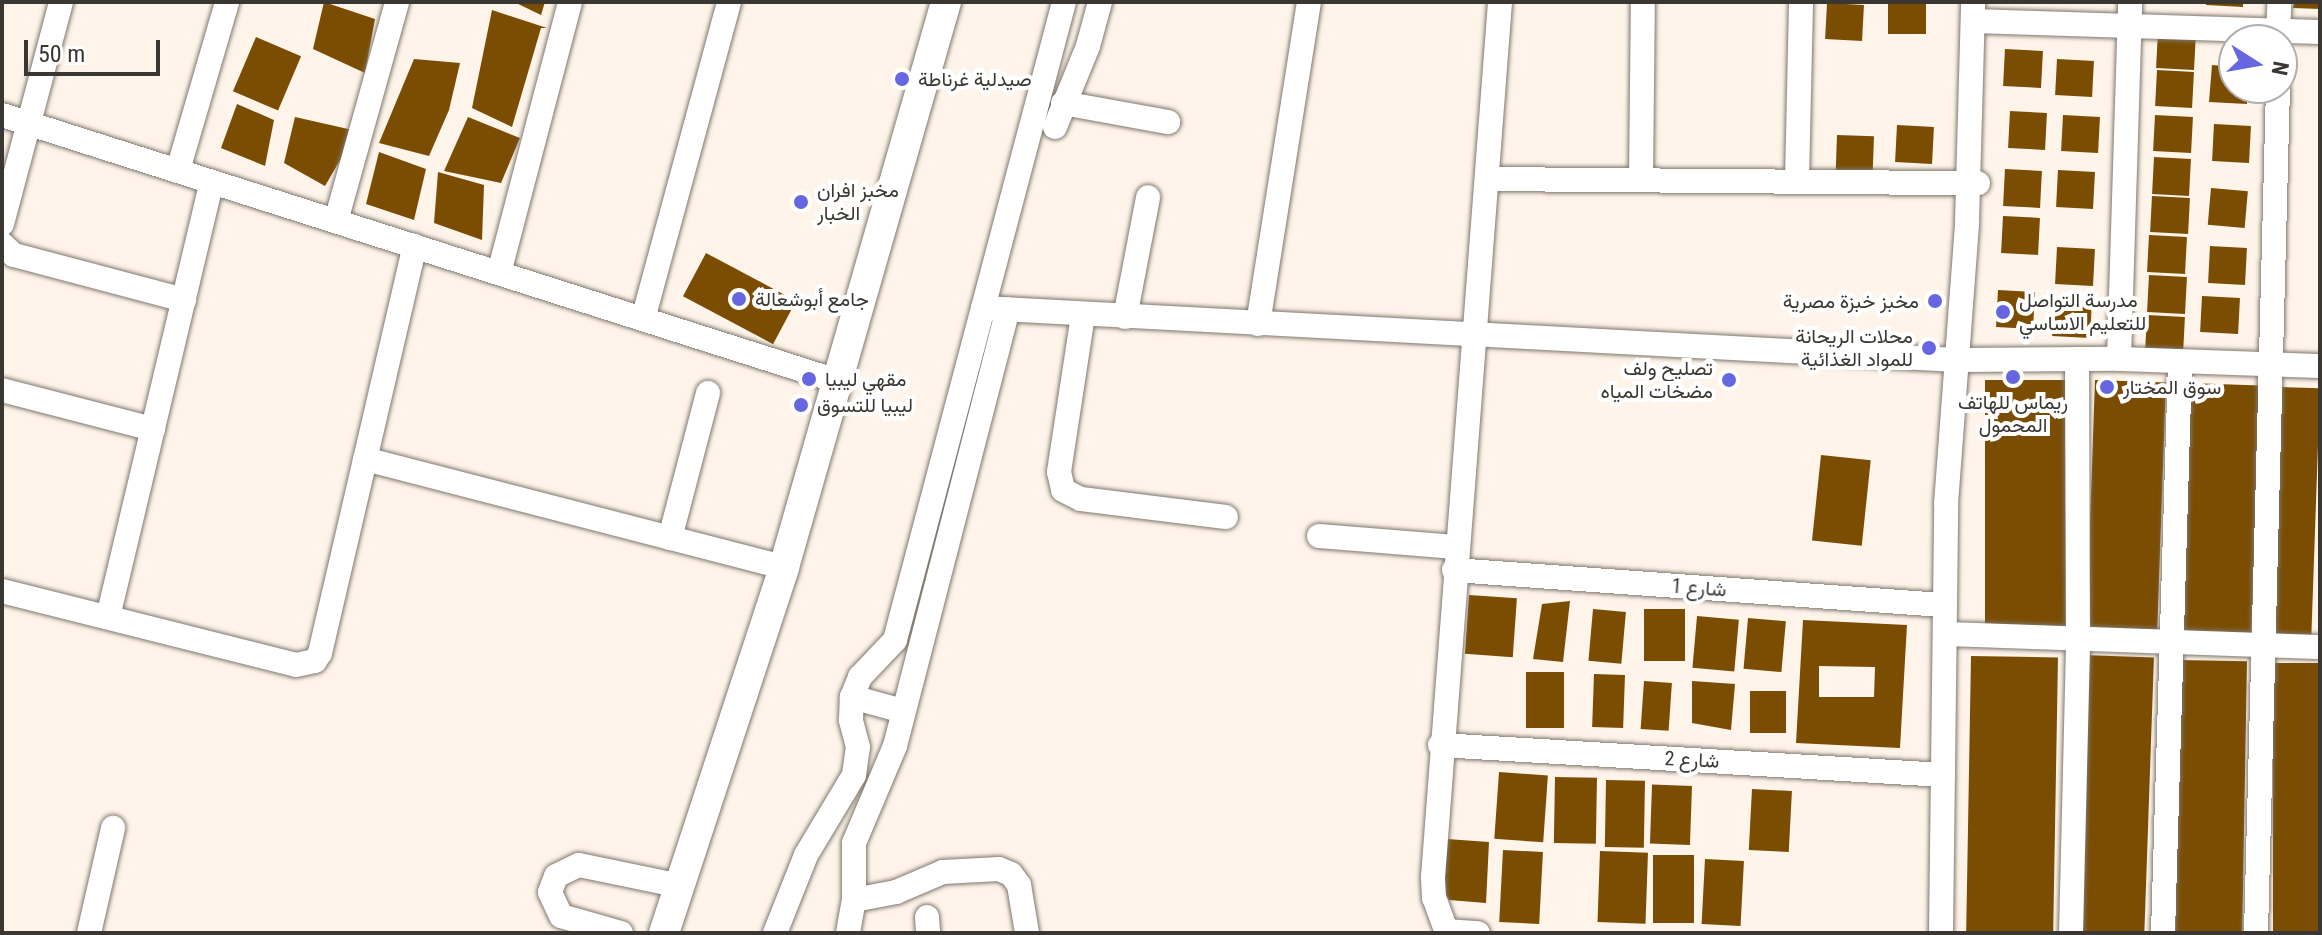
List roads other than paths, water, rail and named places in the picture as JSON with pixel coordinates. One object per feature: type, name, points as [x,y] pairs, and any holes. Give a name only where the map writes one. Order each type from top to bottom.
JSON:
[{"type":"main road","points":[[664,933],[784,567],[840,382],[946,2]]},
{"type":"street","points":[[2,224],[61,2]]},
{"type":"street","points":[[178,170],[227,2]]},
{"type":"street","points":[[499,273],[570,2]]},
{"type":"street","points":[[643,319],[729,2]]},
{"type":"street","points":[[775,933],[806,855],[854,775],[858,747],[851,720],[852,697],[860,677],[895,640],[1064,2]]},
{"type":"street","points":[[1055,127],[1088,46],[1100,2]]},
{"type":"street","points":[[1258,324],[1309,2]]},
{"type":"street","points":[[1478,933],[1446,932],[1433,888],[1440,745],[1500,2]]},
{"type":"street","points":[[1641,180],[1643,2]]},
{"type":"street","points":[[1797,180],[1801,2]]},
{"type":"street","points":[[2278,24],[2279,2]]},
{"type":"street","points":[[336,221],[389,4]]},
{"type":"street","points":[[1941,933],[1943,775],[1973,183],[1978,12],[2129,14],[2218,26]]},
{"type":"street","points":[[2119,359],[2129,14]]},
{"type":"street","points":[[2298,33],[2320,32]]},
{"type":"street","points":[[1054,39],[1088,46]]},
{"type":"street","points":[[1063,103],[1168,122]]},
{"type":"street","points":[[2256,933],[2278,104]]},
{"type":"street","points":[[2,115],[840,382]]},
{"type":"street","points":[[1487,179],[1973,183]]},
{"type":"street","points":[[108,617],[212,182]]},
{"type":"street","points":[[1117,317],[1148,197]]},
{"type":"street","points":[[1117,317],[1127,224]]},
{"type":"street","points":[[2,244],[14,255],[184,300]]},
{"type":"street","points":[[2,591],[296,665],[315,661],[320,653],[415,246]]},
{"type":"street","points":[[983,308],[1962,360],[2119,359],[2320,366]]},
{"type":"street","points":[[848,933],[854,900],[854,843],[889,765],[958,511],[1008,309]]},
{"type":"street","points":[[1083,315],[1059,472],[1063,490],[1081,499],[1226,517]]},
{"type":"street","points":[[2071,933],[2078,639],[2077,359]]},
{"type":"street","points":[[1953,933],[1951,635],[1945,605],[1946,504],[1962,360]]},
{"type":"street","points":[[2163,933],[2180,363]]},
{"type":"street","points":[[2,390],[153,429]]},
{"type":"street","points":[[670,538],[708,393]]},
{"type":"street","points":[[365,459],[784,567]]},
{"type":"street","name":"شارع 1","points":[[1319,536],[1455,559],[1945,605]]},
{"type":"street","points":[[1951,635],[2320,647]]},
{"type":"street","points":[[852,697],[903,711]]},
{"type":"street","name":"شارع 2","points":[[1440,745],[1943,775]]},
{"type":"street","points":[[89,933],[113,828]]},
{"type":"street","points":[[621,933],[561,916],[551,901],[556,876],[570,866],[588,866],[681,886]]},
{"type":"street","points":[[854,900],[896,892],[943,872],[999,869],[1011,874],[1019,885],[1027,933]]},
{"type":"place","name":"صيدلية غرناطة","points":[[902,79]]},
{"type":"place","name":"مخبز افران الخبار","points":[[801,202]]},
{"type":"place","name":"جامع أبوشعالة","points":[[739,299]]},
{"type":"place","name":"مخبز خبزة مصرية","points":[[1935,301]]},
{"type":"place","name":"مدرسة التواصل للتعليم الاساسي","points":[[2003,312]]},
{"type":"place","name":"محلات الريحانة للمواد الغذائية","points":[[1929,348]]},
{"type":"place","name":"ريماس للهاتف المحمول","points":[[2013,377]]},
{"type":"place","name":"مقهي ليبيا","points":[[809,379]]},
{"type":"place","name":"تصليح ولف مضخات المياه","points":[[1729,380]]},
{"type":"place","name":"سوق المختار","points":[[2107,387]]},
{"type":"place","name":"ليبيا للتسوق","points":[[801,405]]}]
